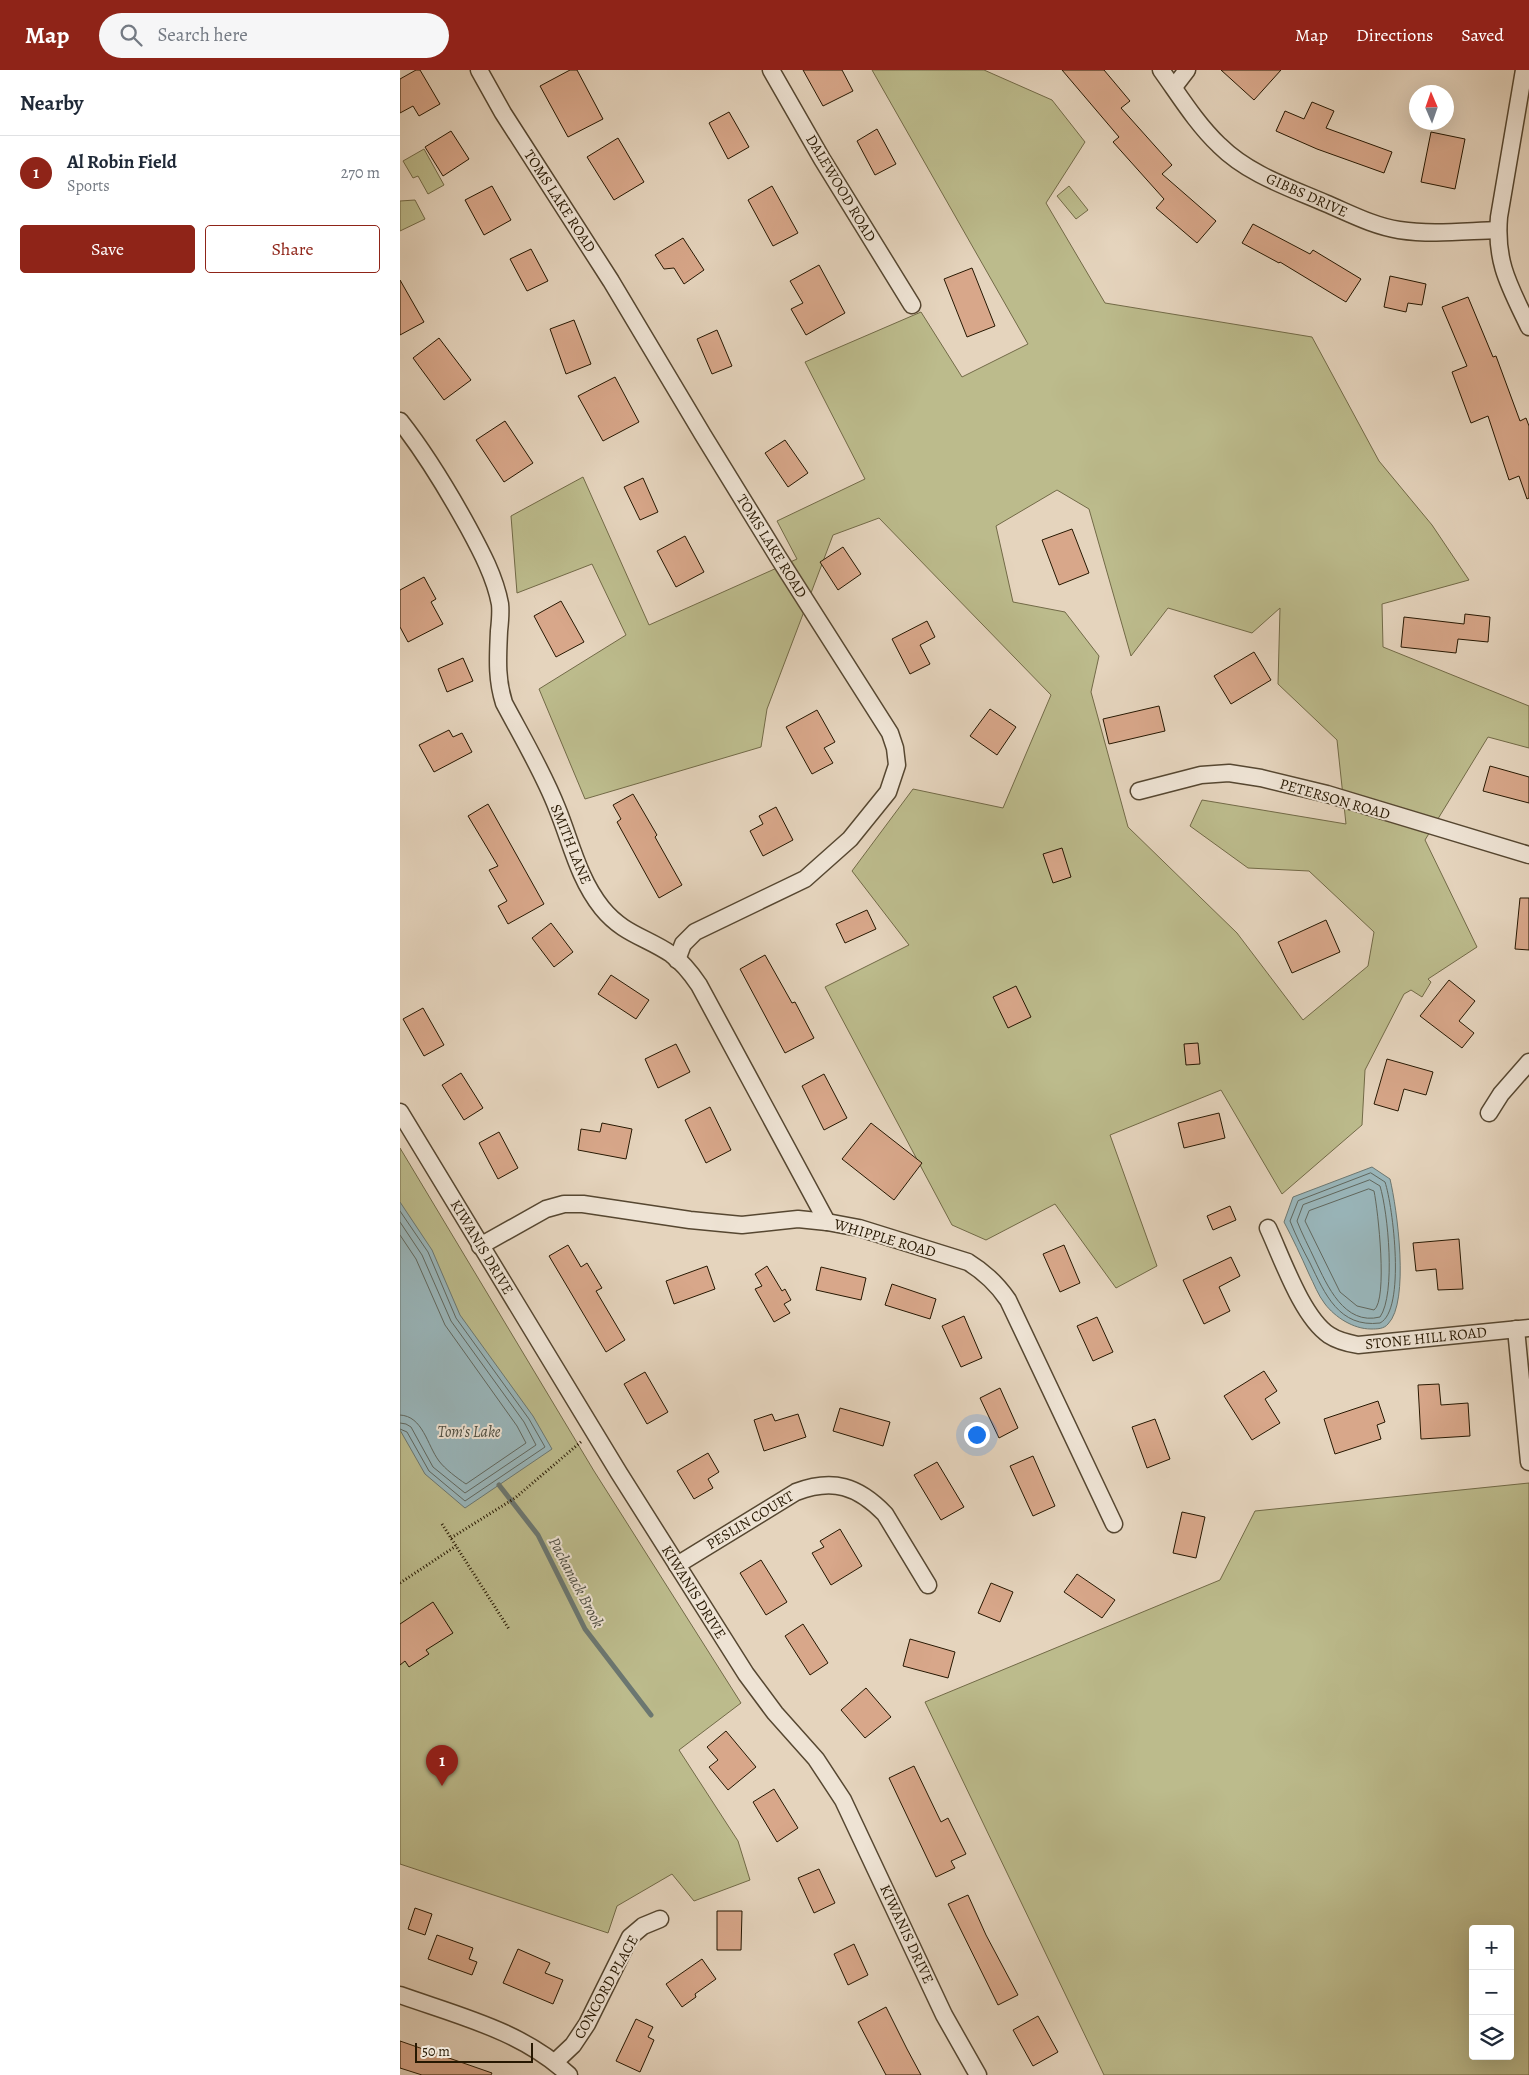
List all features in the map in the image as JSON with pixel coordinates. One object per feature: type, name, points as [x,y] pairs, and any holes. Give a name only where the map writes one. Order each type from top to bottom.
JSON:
[{"type":"street","name":"TOMS LAKE ROAD","points":[[479,70],[503,113],[612,281],[773,549],[890,733],[895,748],[897,765],[888,792],[861,826],[833,855],[805,879],[696,932],[683,944],[677,960]]},
{"type":"street","name":"DALEWOOD ROAD","points":[[772,70],[822,159],[912,305]]},
{"type":"street","name":"GIBBS DRIVE","points":[[1161,70],[1201,125],[1219,145],[1239,162],[1260,175],[1368,222],[1397,230],[1426,234],[1498,230]]},
{"type":"street","points":[[1174,88],[1187,70]]},
{"type":"street","points":[[1524,70],[1498,230],[1499,255],[1506,279],[1529,327]]},
{"type":"street","name":"SMITH LANE","points":[[400,420],[421,448],[447,489],[480,549],[491,576],[500,604],[497,671],[499,688],[504,702],[557,807],[582,876],[603,909],[618,924],[636,936],[654,944],[687,968],[699,985],[827,1222]]},
{"type":"street","name":"PETERSON ROAD","points":[[1139,791],[1201,775],[1229,773],[1261,778],[1327,794],[1529,855]]},
{"type":"street","points":[[1490,1113],[1501,1094],[1529,1062]]},
{"type":"street","name":"KIWANIS DRIVE","points":[[400,1112],[480,1246],[746,1674],[775,1713],[816,1759],[843,1800],[944,2015],[978,2075]]},
{"type":"street","name":"WHIPPLE ROAD","points":[[480,1246],[546,1208],[564,1204],[583,1204],[690,1220],[742,1225],[798,1219],[827,1222],[859,1228],[968,1262],[983,1271],[997,1284],[1008,1300],[1114,1524]]},
{"type":"street","name":"STONE HILL ROAD","points":[[1268,1228],[1305,1308],[1328,1335],[1343,1342],[1358,1345],[1523,1328]]},
{"type":"street","points":[[1523,1328],[1529,1462]]},
{"type":"street","name":"PESLIN COURT","points":[[677,1565],[796,1492],[812,1486],[829,1484],[845,1487],[861,1494],[885,1514],[928,1585]]},
{"type":"street","name":"CONCORD PLACE","points":[[555,2062],[573,2045],[587,2024],[630,1937],[643,1926],[660,1919]]},
{"type":"street","points":[[400,1995],[508,2033],[532,2046],[555,2062],[569,2075]]},
{"type":"path","points":[[451,1538],[515,1498],[594,1431]]},
{"type":"path","points":[[442,1524],[509,1629]]},
{"type":"path","points":[[400,1583],[456,1546]]},
{"type":"shaded area","points":[[872,70],[984,70],[1052,100],[1085,142],[1046,203],[1105,303],[1312,337],[1379,461],[1432,525],[1469,580],[1382,604],[1383,647],[1529,706],[1529,748],[1488,737],[1425,840],[1477,947],[1428,979],[1431,982],[1422,997],[1411,990],[1404,994],[1365,1070],[1362,1125],[1282,1194],[1221,1090],[1110,1135],[1157,1266],[1116,1288],[1055,1204],[986,1240],[952,1225],[825,987],[909,945],[852,871],[913,789],[1003,808],[1051,695],[879,518],[833,535],[767,709],[761,747],[585,799],[539,689],[626,635],[592,564],[517,593],[511,516],[583,477],[649,625],[797,559],[777,521],[865,479],[805,362],[921,312],[962,377],[1028,344]],"holes":[[[1057,490],[1089,509],[1131,656],[1168,608],[1252,633],[1280,608],[1278,684],[1337,740],[1346,824],[1202,800],[1190,826],[1248,868],[1309,871],[1374,932],[1368,966],[1303,1020],[1237,933],[1128,827],[1091,692],[1099,656],[1065,612],[1013,602],[996,526]]]},
{"type":"shaded area","points":[[424,149],[444,185],[428,194],[418,176],[413,178],[403,161]]},
{"type":"shaded area","points":[[1069,186],[1088,210],[1076,219],[1057,196]]},
{"type":"shaded area","points":[[415,200],[425,219],[400,231],[400,201]]},
{"type":"shaded area","points":[[400,1148],[594,1471],[741,1703],[679,1750],[738,1841],[750,1880],[694,1901],[672,1874],[617,1906],[608,1933],[400,1864]]},
{"type":"shaded area","points":[[1529,1483],[1529,2075],[1104,2075],[925,1702],[1220,1580],[1255,1511]]},
{"type":"water","points":[[1372,1167],[1390,1179],[1396,1211],[1400,1276],[1399,1296],[1395,1313],[1386,1326],[1371,1329],[1351,1325],[1325,1304],[1284,1222],[1293,1197]]},
{"type":"water","name":"Tom's Lake","points":[[400,1202],[432,1250],[460,1315],[533,1416],[552,1449],[465,1508],[425,1474],[400,1430]]},
{"type":"building","points":[[416,70],[420,70],[440,104],[419,116],[413,106],[400,113],[400,79]]},
{"type":"building","points":[[570,70],[577,70],[603,119],[568,137],[540,86]]},
{"type":"building","points":[[803,70],[842,70],[853,91],[823,106]]},
{"type":"building","points":[[1062,70],[1104,70],[1130,101],[1121,108],[1172,165],[1162,174],[1216,221],[1197,243],[1156,208],[1164,199],[1113,142],[1119,137]]},
{"type":"building","points":[[1221,70],[1281,70],[1254,100]]},
{"type":"building","points":[[1312,102],[1334,111],[1326,128],[1392,152],[1384,173],[1317,149],[1276,131],[1285,111],[1304,119]]},
{"type":"building","points":[[729,112],[749,147],[728,159],[709,123]]},
{"type":"building","points":[[877,129],[896,164],[875,175],[857,141]]},
{"type":"building","points":[[451,131],[469,159],[443,176],[425,147]]},
{"type":"building","points":[[1431,132],[1465,139],[1455,189],[1421,182]]},
{"type":"building","points":[[618,138],[644,182],[614,200],[587,157]]},
{"type":"building","points":[[492,186],[511,220],[484,235],[465,200]]},
{"type":"building","points":[[772,186],[798,233],[773,246],[748,200]]},
{"type":"building","points":[[1253,224],[1310,254],[1313,250],[1361,279],[1346,302],[1280,262],[1242,243]]},
{"type":"building","points":[[683,238],[704,270],[684,284],[674,268],[664,269],[655,255]]},
{"type":"building","points":[[531,249],[548,281],[527,291],[510,259]]},
{"type":"building","points":[[819,265],[845,313],[806,335],[791,309],[803,303],[790,281]]},
{"type":"building","points":[[972,268],[995,326],[967,337],[944,279]]},
{"type":"building","points":[[1390,276],[1426,284],[1422,305],[1408,303],[1406,312],[1384,307]]},
{"type":"building","points":[[400,280],[424,322],[400,335]]},
{"type":"building","points":[[1468,297],[1493,357],[1496,356],[1520,421],[1526,418],[1529,426],[1529,498],[1527,499],[1519,476],[1509,480],[1488,416],[1471,423],[1452,372],[1467,366],[1442,307]]},
{"type":"building","points":[[574,320],[591,364],[566,374],[550,329]]},
{"type":"building","points":[[717,330],[732,366],[712,374],[697,339]]},
{"type":"building","points":[[439,338],[471,380],[444,400],[413,358]]},
{"type":"building","points":[[615,377],[639,422],[603,441],[578,396]]},
{"type":"building","points":[[505,421],[533,463],[504,482],[476,440]]},
{"type":"building","points":[[785,440],[808,473],[788,487],[765,453]]},
{"type":"building","points":[[643,478],[658,512],[640,520],[624,487]]},
{"type":"building","points":[[1072,529],[1089,573],[1059,585],[1042,540]]},
{"type":"building","points":[[685,536],[704,572],[676,587],[657,551]]},
{"type":"building","points":[[843,547],[861,574],[838,590],[820,562]]},
{"type":"building","points":[[424,577],[436,599],[431,602],[443,624],[408,642],[400,627],[400,590]]},
{"type":"building","points":[[561,601],[584,642],[556,657],[534,616]]},
{"type":"building","points":[[1465,614],[1490,617],[1488,642],[1458,639],[1456,653],[1401,647],[1404,617],[1464,624]]},
{"type":"building","points":[[927,621],[935,637],[920,645],[930,664],[910,674],[892,639]]},
{"type":"building","points":[[1254,652],[1271,680],[1231,704],[1214,676]]},
{"type":"building","points":[[463,658],[473,681],[447,692],[438,669]]},
{"type":"building","points":[[1159,706],[1165,731],[1109,744],[1103,719]]},
{"type":"building","points":[[990,709],[1016,727],[997,755],[970,736]]},
{"type":"building","points":[[817,710],[835,742],[824,748],[833,763],[812,774],[786,727]]},
{"type":"building","points":[[449,730],[453,737],[462,733],[472,752],[434,772],[419,745]]},
{"type":"building","points":[[1490,766],[1529,777],[1529,803],[1483,791]]},
{"type":"building","points":[[633,794],[657,835],[655,837],[682,885],[659,898],[617,822],[621,819],[613,805]]},
{"type":"building","points":[[488,804],[544,904],[508,924],[498,906],[507,901],[489,870],[498,866],[468,816]]},
{"type":"building","points":[[776,807],[793,840],[763,856],[750,831],[763,824],[759,816]]},
{"type":"building","points":[[1062,848],[1071,877],[1053,883],[1043,854]]},
{"type":"building","points":[[1520,898],[1529,898],[1529,950],[1515,949]]},
{"type":"building","points":[[867,910],[876,929],[845,943],[836,924]]},
{"type":"building","points":[[1326,920],[1340,952],[1292,973],[1278,942]]},
{"type":"building","points":[[551,923],[573,952],[554,967],[532,938]]},
{"type":"building","points":[[765,955],[792,1003],[795,1002],[814,1038],[785,1053],[740,969]]},
{"type":"building","points":[[611,975],[649,1000],[636,1019],[598,994]]},
{"type":"building","points":[[1449,980],[1475,1001],[1459,1021],[1474,1033],[1462,1048],[1420,1016]]},
{"type":"building","points":[[1016,986],[1031,1017],[1008,1028],[993,997]]},
{"type":"building","points":[[423,1008],[444,1045],[424,1056],[403,1019]]},
{"type":"building","points":[[1198,1043],[1200,1064],[1186,1065],[1184,1044]]},
{"type":"building","points":[[676,1044],[690,1072],[658,1088],[645,1059]]},
{"type":"building","points":[[1387,1059],[1433,1072],[1426,1095],[1404,1089],[1398,1111],[1374,1104]]},
{"type":"building","points":[[461,1073],[483,1108],[464,1120],[442,1085]]},
{"type":"building","points":[[824,1074],[847,1118],[824,1130],[802,1086]]},
{"type":"building","points":[[710,1107],[731,1150],[706,1163],[685,1120]]},
{"type":"building","points":[[1219,1113],[1225,1138],[1184,1148],[1178,1123]]},
{"type":"building","points":[[602,1123],[632,1129],[626,1159],[578,1150],[581,1129],[600,1132]]},
{"type":"building","points":[[871,1123],[922,1163],[894,1200],[842,1159]]},
{"type":"building","points":[[499,1132],[518,1168],[498,1179],[479,1143]]},
{"type":"building","points":[[1230,1206],[1236,1220],[1213,1230],[1207,1216]]},
{"type":"building","points":[[1459,1239],[1463,1289],[1438,1290],[1436,1269],[1416,1271],[1413,1243]]},
{"type":"building","points":[[568,1245],[581,1267],[587,1263],[602,1288],[596,1291],[625,1340],[606,1352],[549,1256]]},
{"type":"building","points":[[1064,1245],[1080,1283],[1060,1292],[1043,1254]]},
{"type":"building","points":[[1231,1257],[1240,1276],[1219,1287],[1230,1311],[1204,1324],[1183,1280]]},
{"type":"building","points":[[707,1266],[715,1289],[674,1304],[666,1281]]},
{"type":"building","points":[[767,1266],[782,1291],[785,1289],[791,1300],[784,1304],[790,1313],[774,1322],[755,1289],[762,1286],[755,1274]]},
{"type":"building","points":[[821,1267],[866,1278],[861,1300],[816,1290]]},
{"type":"building","points":[[892,1284],[936,1299],[930,1319],[885,1305]]},
{"type":"building","points":[[964,1316],[982,1358],[961,1367],[942,1326]]},
{"type":"building","points":[[1097,1317],[1113,1352],[1093,1361],[1077,1326]]},
{"type":"building","points":[[1264,1371],[1277,1391],[1265,1399],[1280,1423],[1252,1440],[1224,1396]]},
{"type":"building","points":[[645,1372],[668,1412],[647,1424],[624,1384]]},
{"type":"building","points":[[1439,1384],[1441,1405],[1468,1403],[1470,1436],[1421,1439],[1418,1385]]},
{"type":"building","points":[[1000,1388],[1018,1428],[999,1438],[980,1398]]},
{"type":"building","points":[[1378,1401],[1385,1422],[1377,1425],[1381,1439],[1335,1454],[1324,1419]]},
{"type":"building","points":[[840,1408],[890,1422],[883,1446],[833,1431]]},
{"type":"building","points":[[772,1414],[775,1421],[798,1414],[806,1437],[764,1451],[754,1420]]},
{"type":"building","points":[[1155,1419],[1170,1459],[1147,1468],[1132,1427]]},
{"type":"building","points":[[708,1453],[719,1472],[708,1479],[713,1488],[694,1499],[677,1471]]},
{"type":"building","points":[[1033,1456],[1055,1506],[1033,1516],[1010,1466]]},
{"type":"building","points":[[937,1462],[964,1507],[941,1520],[914,1475]]},
{"type":"building","points":[[1182,1512],[1205,1517],[1196,1558],[1173,1553]]},
{"type":"building","points":[[840,1529],[862,1566],[831,1585],[812,1553],[824,1547],[820,1541]]},
{"type":"building","points":[[761,1560],[787,1602],[766,1615],[740,1573]]},
{"type":"building","points":[[1077,1574],[1115,1600],[1102,1618],[1064,1592]]},
{"type":"building","points":[[991,1583],[1013,1592],[1000,1622],[978,1613]]},
{"type":"building","points":[[433,1602],[453,1633],[426,1650],[429,1654],[409,1667],[405,1661],[400,1665],[400,1624]]},
{"type":"building","points":[[803,1624],[828,1663],[810,1675],[785,1636]]},
{"type":"building","points":[[910,1639],[955,1652],[948,1678],[903,1666]]},
{"type":"building","points":[[866,1688],[891,1717],[865,1738],[841,1710]]},
{"type":"building","points":[[726,1731],[756,1767],[728,1790],[709,1767],[718,1760],[707,1747]]},
{"type":"building","points":[[914,1766],[941,1822],[948,1818],[966,1854],[951,1861],[955,1868],[936,1877],[889,1778]]},
{"type":"building","points":[[774,1789],[798,1828],[777,1842],[753,1802]]},
{"type":"building","points":[[819,1869],[835,1903],[814,1913],[798,1878]]},
{"type":"building","points":[[968,1895],[986,1935],[1018,1995],[998,2005],[948,1904]]},
{"type":"building","points":[[415,1908],[432,1914],[425,1935],[408,1929]]},
{"type":"building","points":[[717,1911],[742,1911],[741,1950],[717,1950]]},
{"type":"building","points":[[437,1935],[473,1948],[469,1959],[477,1962],[472,1975],[428,1959]]},
{"type":"building","points":[[854,1944],[868,1975],[848,1985],[834,1954]]},
{"type":"building","points":[[518,1949],[550,1963],[545,1973],[563,1980],[553,2004],[503,1983]]},
{"type":"building","points":[[702,1959],[716,1979],[695,1994],[696,1997],[682,2007],[666,1984]]},
{"type":"building","points":[[886,2007],[921,2075],[886,2075],[858,2022]]},
{"type":"building","points":[[1038,2016],[1058,2052],[1033,2066],[1013,2030]]},
{"type":"building","points":[[636,2019],[653,2027],[648,2037],[654,2040],[640,2072],[616,2061]]},
{"type":"building","points":[[400,2041],[492,2073],[491,2075],[422,2075],[400,2068]]},
{"type":"waterway","name":"Packanack Brook","points":[[499,1485],[538,1535],[585,1629],[651,1715]]},
{"type":"place","name":"Al Robin Field","points":[[442,1786]]}]
